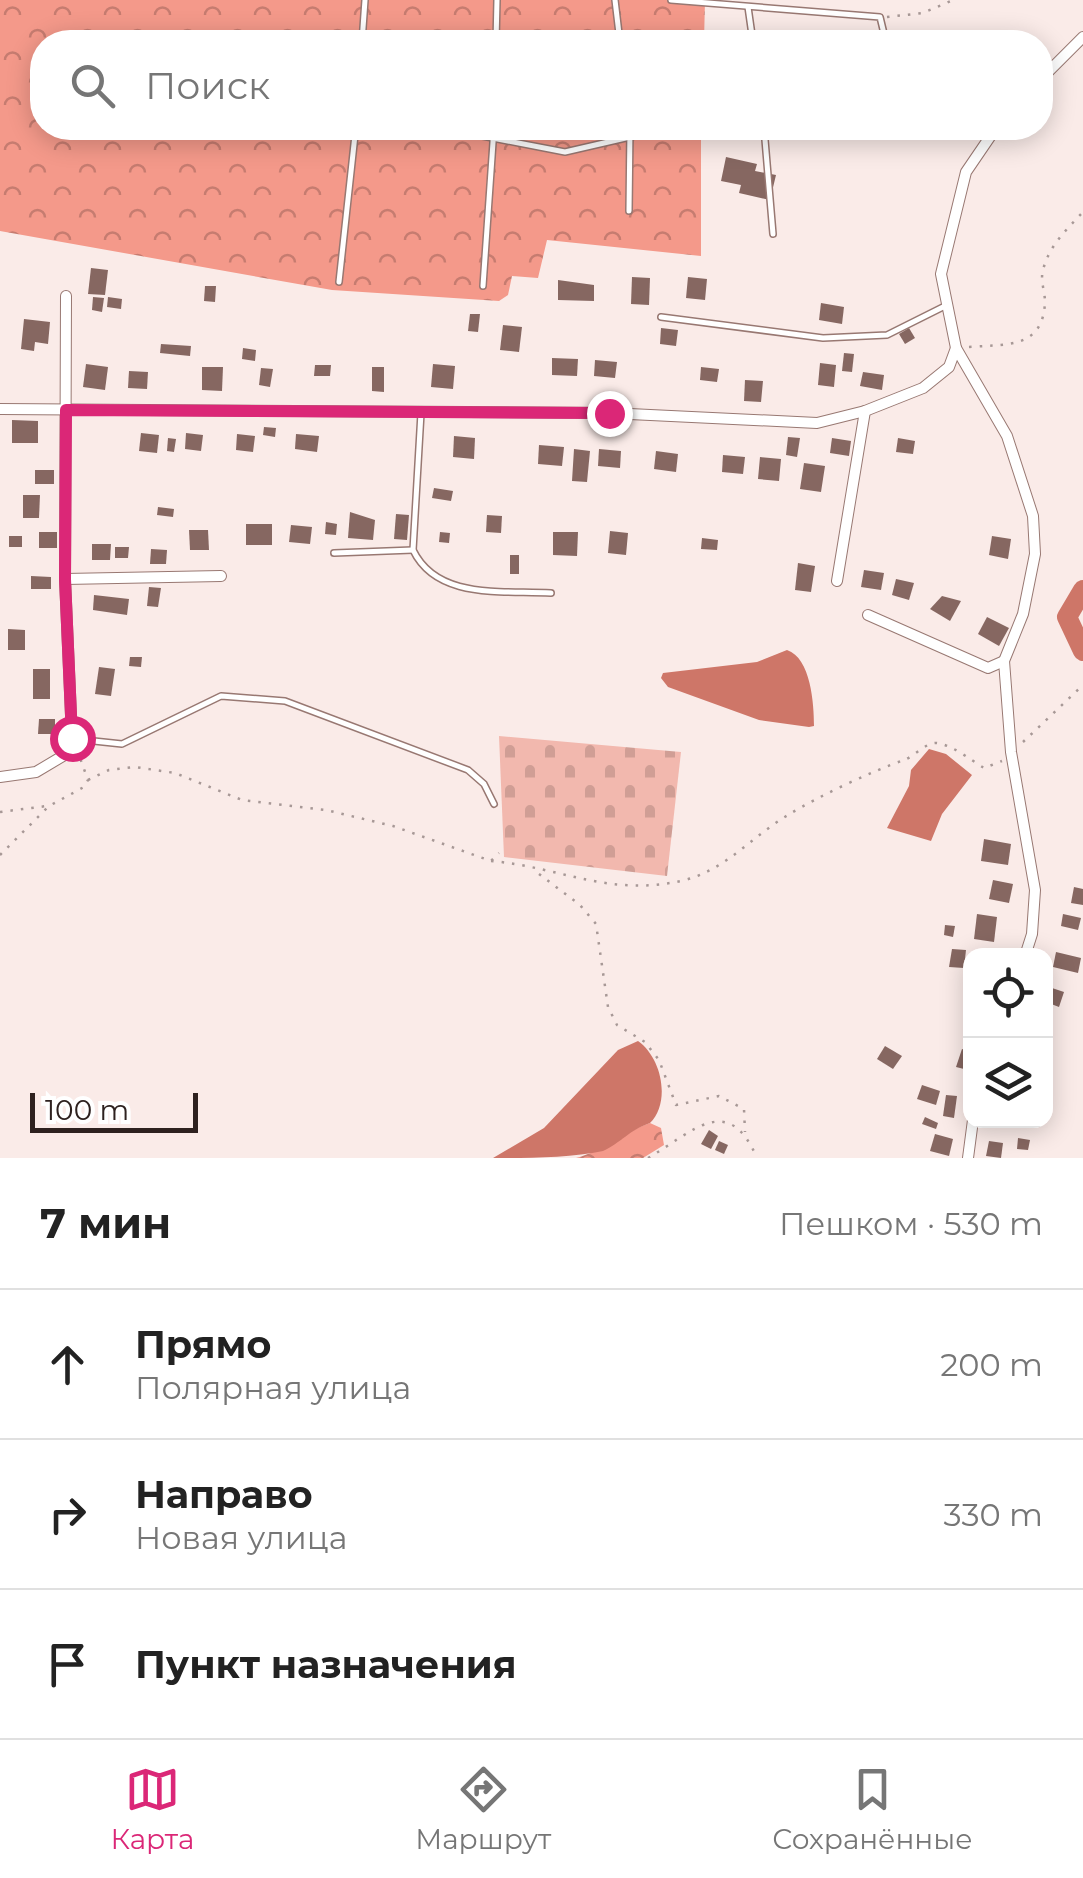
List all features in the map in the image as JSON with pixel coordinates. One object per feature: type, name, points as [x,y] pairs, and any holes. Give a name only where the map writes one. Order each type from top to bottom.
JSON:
[{"type":"street","points":[[1053,67],[1083,37]]},
{"type":"street","points":[[988,140],[966,172],[944,249],[945,306],[956,348],[1007,436],[1034,516],[1035,554],[1023,614],[1004,661],[1011,752],[1035,890],[1026,948]]},
{"type":"street","points":[[0,777],[36,772],[75,742],[65,579],[66,296]]},
{"type":"street","points":[[0,409],[609,413],[798,424],[865,411],[937,380],[956,348]]},
{"type":"street","points":[[837,581],[865,411]]},
{"type":"street","points":[[65,579],[221,576]]},
{"type":"street","points":[[868,615],[988,668],[1004,661]]},
{"type":"street","points":[[968,1158],[972,1128]]},
{"type":"lane","points":[[363,30],[365,0]]},
{"type":"lane","points":[[496,30],[497,0]]},
{"type":"lane","points":[[615,0],[619,30]]},
{"type":"lane","points":[[671,0],[880,17],[883,30]]},
{"type":"lane","points":[[748,6],[751,30]]},
{"type":"lane","points":[[339,282],[355,140]]},
{"type":"lane","points":[[484,286],[494,140],[565,152],[605,140]]},
{"type":"lane","points":[[629,211],[631,140]]},
{"type":"lane","points":[[765,140],[773,234]]},
{"type":"lane","points":[[661,318],[824,338],[888,335],[945,306]]},
{"type":"lane","points":[[421,410],[413,550],[422,569],[452,586],[551,592]]},
{"type":"lane","points":[[334,553],[413,550]]},
{"type":"lane","points":[[75,742],[122,744],[221,696],[285,701],[468,770],[484,784],[494,804]]},
{"type":"path","points":[[880,17],[924,14],[953,0]]},
{"type":"path","points":[[956,348],[1027,342],[1040,330],[1045,301],[1042,273],[1055,242],[1083,212]]},
{"type":"path","points":[[536,872],[598,885],[653,886],[690,879],[724,862],[788,815],[889,763],[918,754],[927,745],[937,743],[984,768],[1011,752],[1083,684]]},
{"type":"path","points":[[75,742],[88,780]]},
{"type":"path","points":[[0,855],[49,806],[84,787],[88,780],[109,770],[136,767],[175,773],[242,800],[326,810],[393,826],[440,839],[491,861],[518,864],[536,872],[580,904],[596,924],[608,1007],[617,1025],[645,1042],[658,1060],[676,1105],[719,1096],[744,1109],[745,1132],[757,1158]]},
{"type":"path","points":[[0,812],[49,806]]},
{"type":"path","points":[[491,861],[499,853]]},
{"type":"path","points":[[648,1158],[713,1119],[731,1121],[745,1132]]},
{"type":"green space","points":[[0,0],[705,0],[704,30],[30,30],[30,140],[701,140],[701,256],[547,240],[538,278],[512,276],[508,295],[499,301],[332,290],[0,231]]},
{"type":"green space","points":[[499,736],[681,752],[667,876],[504,857]]},
{"type":"green space","points":[[650,1123],[661,1128],[664,1145],[643,1158],[576,1158],[596,1151]]},
{"type":"shaded area","points":[[787,650],[806,672],[814,726],[759,720],[668,687],[661,678],[663,673],[757,662]]},
{"type":"shaded area","points":[[929,749],[946,754],[972,775],[942,814],[931,841],[887,828],[909,786],[911,770]]},
{"type":"shaded area","points":[[638,1041],[653,1058],[661,1080],[660,1104],[650,1123],[603,1151],[493,1158],[544,1128],[618,1050]]},
{"type":"building","points":[[726,157],[757,164],[755,171],[776,175],[770,200],[739,193],[741,185],[721,181]]},
{"type":"building","points":[[91,268],[108,270],[105,295],[88,294]]},
{"type":"building","points":[[632,277],[650,278],[649,305],[631,304]]},
{"type":"building","points":[[688,277],[707,279],[705,300],[686,298]]},
{"type":"building","points":[[558,280],[594,285],[594,301],[558,300]]},
{"type":"building","points":[[205,286],[216,286],[215,302],[204,301]]},
{"type":"building","points":[[93,297],[104,298],[102,312],[92,310]]},
{"type":"building","points":[[108,297],[122,299],[121,309],[107,307]]},
{"type":"building","points":[[821,303],[844,307],[842,324],[819,320]]},
{"type":"building","points":[[470,314],[480,314],[478,332],[468,331]]},
{"type":"building","points":[[24,319],[50,322],[48,344],[35,342],[34,351],[21,349]]},
{"type":"building","points":[[503,325],[522,327],[519,352],[500,350]]},
{"type":"building","points":[[661,328],[678,330],[676,346],[660,344]]},
{"type":"building","points":[[909,328],[915,338],[905,344],[899,334]]},
{"type":"building","points":[[161,344],[191,346],[190,356],[160,353]]},
{"type":"building","points":[[243,348],[256,350],[255,361],[242,359]]},
{"type":"building","points":[[844,353],[854,354],[852,372],[842,371]]},
{"type":"building","points":[[552,358],[578,359],[577,376],[552,375]]},
{"type":"building","points":[[595,360],[617,362],[615,378],[594,376]]},
{"type":"building","points":[[820,363],[836,365],[834,387],[818,385]]},
{"type":"building","points":[[86,364],[108,367],[105,390],[83,387]]},
{"type":"building","points":[[433,364],[455,366],[453,389],[431,387]]},
{"type":"building","points":[[315,365],[331,365],[330,376],[314,376]]},
{"type":"building","points":[[202,367],[223,367],[222,391],[202,390]]},
{"type":"building","points":[[372,367],[384,367],[384,392],[372,391]]},
{"type":"building","points":[[701,367],[719,369],[717,382],[700,380]]},
{"type":"building","points":[[261,368],[273,369],[270,387],[259,385]]},
{"type":"building","points":[[129,371],[148,372],[147,389],[128,388]]},
{"type":"building","points":[[863,372],[884,375],[882,390],[860,386]]},
{"type":"building","points":[[745,380],[763,381],[761,402],[744,401]]},
{"type":"building","points":[[12,420],[38,421],[38,443],[12,443]]},
{"type":"building","points":[[264,427],[276,428],[275,437],[263,435]]},
{"type":"building","points":[[141,433],[159,435],[157,453],[139,451]]},
{"type":"building","points":[[186,433],[203,435],[201,451],[185,449]]},
{"type":"building","points":[[237,434],[255,436],[253,452],[236,450]]},
{"type":"building","points":[[296,434],[319,436],[317,452],[295,449]]},
{"type":"building","points":[[454,436],[475,438],[474,459],[453,457]]},
{"type":"building","points":[[788,437],[800,438],[797,457],[786,455]]},
{"type":"building","points":[[168,438],[176,439],[174,452],[167,451]]},
{"type":"building","points":[[832,438],[851,441],[849,456],[830,453]]},
{"type":"building","points":[[898,438],[915,441],[913,454],[896,452]]},
{"type":"building","points":[[539,445],[564,447],[562,466],[538,464]]},
{"type":"building","points":[[574,449],[590,451],[587,482],[572,481]]},
{"type":"building","points":[[599,449],[621,451],[620,468],[598,466]]},
{"type":"building","points":[[656,451],[678,454],[676,472],[654,469]]},
{"type":"building","points":[[723,455],[745,457],[743,474],[722,472]]},
{"type":"building","points":[[760,457],[781,459],[779,481],[758,479]]},
{"type":"building","points":[[804,463],[825,466],[821,492],[800,489]]},
{"type":"building","points":[[35,470],[54,470],[54,484],[35,484]]},
{"type":"building","points":[[434,488],[453,491],[451,501],[432,498]]},
{"type":"building","points":[[23,495],[40,495],[39,518],[23,518]]},
{"type":"building","points":[[158,507],[174,509],[173,517],[157,515]]},
{"type":"building","points":[[350,512],[375,520],[373,540],[348,538]]},
{"type":"building","points":[[396,514],[409,515],[407,540],[394,539]]},
{"type":"building","points":[[487,515],[502,516],[501,533],[486,532]]},
{"type":"building","points":[[326,522],[337,524],[336,535],[325,534]]},
{"type":"building","points":[[246,524],[272,524],[272,545],[246,545]]},
{"type":"building","points":[[291,525],[312,527],[310,544],[289,542]]},
{"type":"building","points":[[189,530],[208,530],[209,550],[190,550]]},
{"type":"building","points":[[610,531],[628,533],[626,555],[608,553]]},
{"type":"building","points":[[39,532],[57,532],[57,548],[39,548]]},
{"type":"building","points":[[440,532],[450,533],[449,543],[439,542]]},
{"type":"building","points":[[553,532],[578,532],[577,556],[553,555]]},
{"type":"building","points":[[9,536],[22,536],[22,547],[9,547]]},
{"type":"building","points":[[992,536],[1011,539],[1008,559],[989,555]]},
{"type":"building","points":[[702,538],[718,540],[717,550],[701,549]]},
{"type":"building","points":[[92,544],[111,544],[110,560],[92,560]]},
{"type":"building","points":[[115,547],[129,547],[128,558],[115,558]]},
{"type":"building","points":[[151,549],[167,550],[166,564],[150,564]]},
{"type":"building","points":[[510,555],[519,555],[519,574],[510,574]]},
{"type":"building","points":[[798,563],[815,566],[811,592],[795,590]]},
{"type":"building","points":[[864,570],[884,573],[881,590],[861,587]]},
{"type":"building","points":[[31,576],[51,577],[51,589],[31,589]]},
{"type":"building","points":[[896,579],[914,583],[909,600],[892,595]]},
{"type":"building","points":[[149,587],[161,588],[158,607],[147,606]]},
{"type":"building","points":[[94,595],[129,599],[127,615],[93,610]]},
{"type":"building","points":[[942,596],[961,601],[950,621],[930,609]]},
{"type":"building","points":[[987,617],[1009,628],[999,646],[978,634]]},
{"type":"building","points":[[8,629],[25,630],[25,650],[8,650]]},
{"type":"building","points":[[130,657],[142,657],[141,667],[129,666]]},
{"type":"building","points":[[99,667],[115,669],[111,696],[95,694]]},
{"type":"building","points":[[33,669],[50,669],[50,699],[33,699]]},
{"type":"building","points":[[39,719],[55,719],[55,734],[38,734]]},
{"type":"building","points":[[984,839],[1011,844],[1008,865],[981,861]]},
{"type":"building","points":[[993,880],[1013,884],[1009,903],[989,899]]},
{"type":"building","points":[[1074,887],[1083,889],[1083,905],[1071,903]]},
{"type":"building","points":[[977,914],[997,917],[994,942],[974,939]]},
{"type":"building","points":[[1063,914],[1081,918],[1078,930],[1061,926]]},
{"type":"building","points":[[945,925],[955,926],[953,937],[944,935]]},
{"type":"building","points":[[952,949],[963,950],[963,968],[949,967]]},
{"type":"building","points":[[1056,952],[1081,958],[1078,973],[1053,967]]},
{"type":"building","points":[[1053,988],[1064,992],[1059,1007],[1053,1005]]},
{"type":"building","points":[[885,1046],[902,1056],[893,1069],[877,1059]]},
{"type":"building","points":[[962,1049],[963,1049],[963,1069],[956,1067]]},
{"type":"building","points":[[922,1085],[940,1091],[936,1105],[917,1099]]},
{"type":"building","points":[[946,1095],[957,1096],[954,1118],[943,1116]]},
{"type":"building","points":[[925,1117],[938,1123],[936,1129],[922,1124]]},
{"type":"building","points":[[709,1130],[718,1136],[711,1149],[701,1144]]},
{"type":"building","points":[[935,1134],[953,1139],[949,1156],[930,1151]]},
{"type":"building","points":[[1018,1138],[1030,1140],[1028,1150],[1017,1149]]},
{"type":"building","points":[[719,1141],[728,1145],[724,1154],[715,1150]]},
{"type":"building","points":[[989,1141],[1003,1143],[1001,1158],[986,1156]]},
{"type":"waterway","points":[[1083,590],[1067,617],[1083,651]]},
{"type":"route","points":[[72,738],[65,579],[66,410],[609,413]]}]
